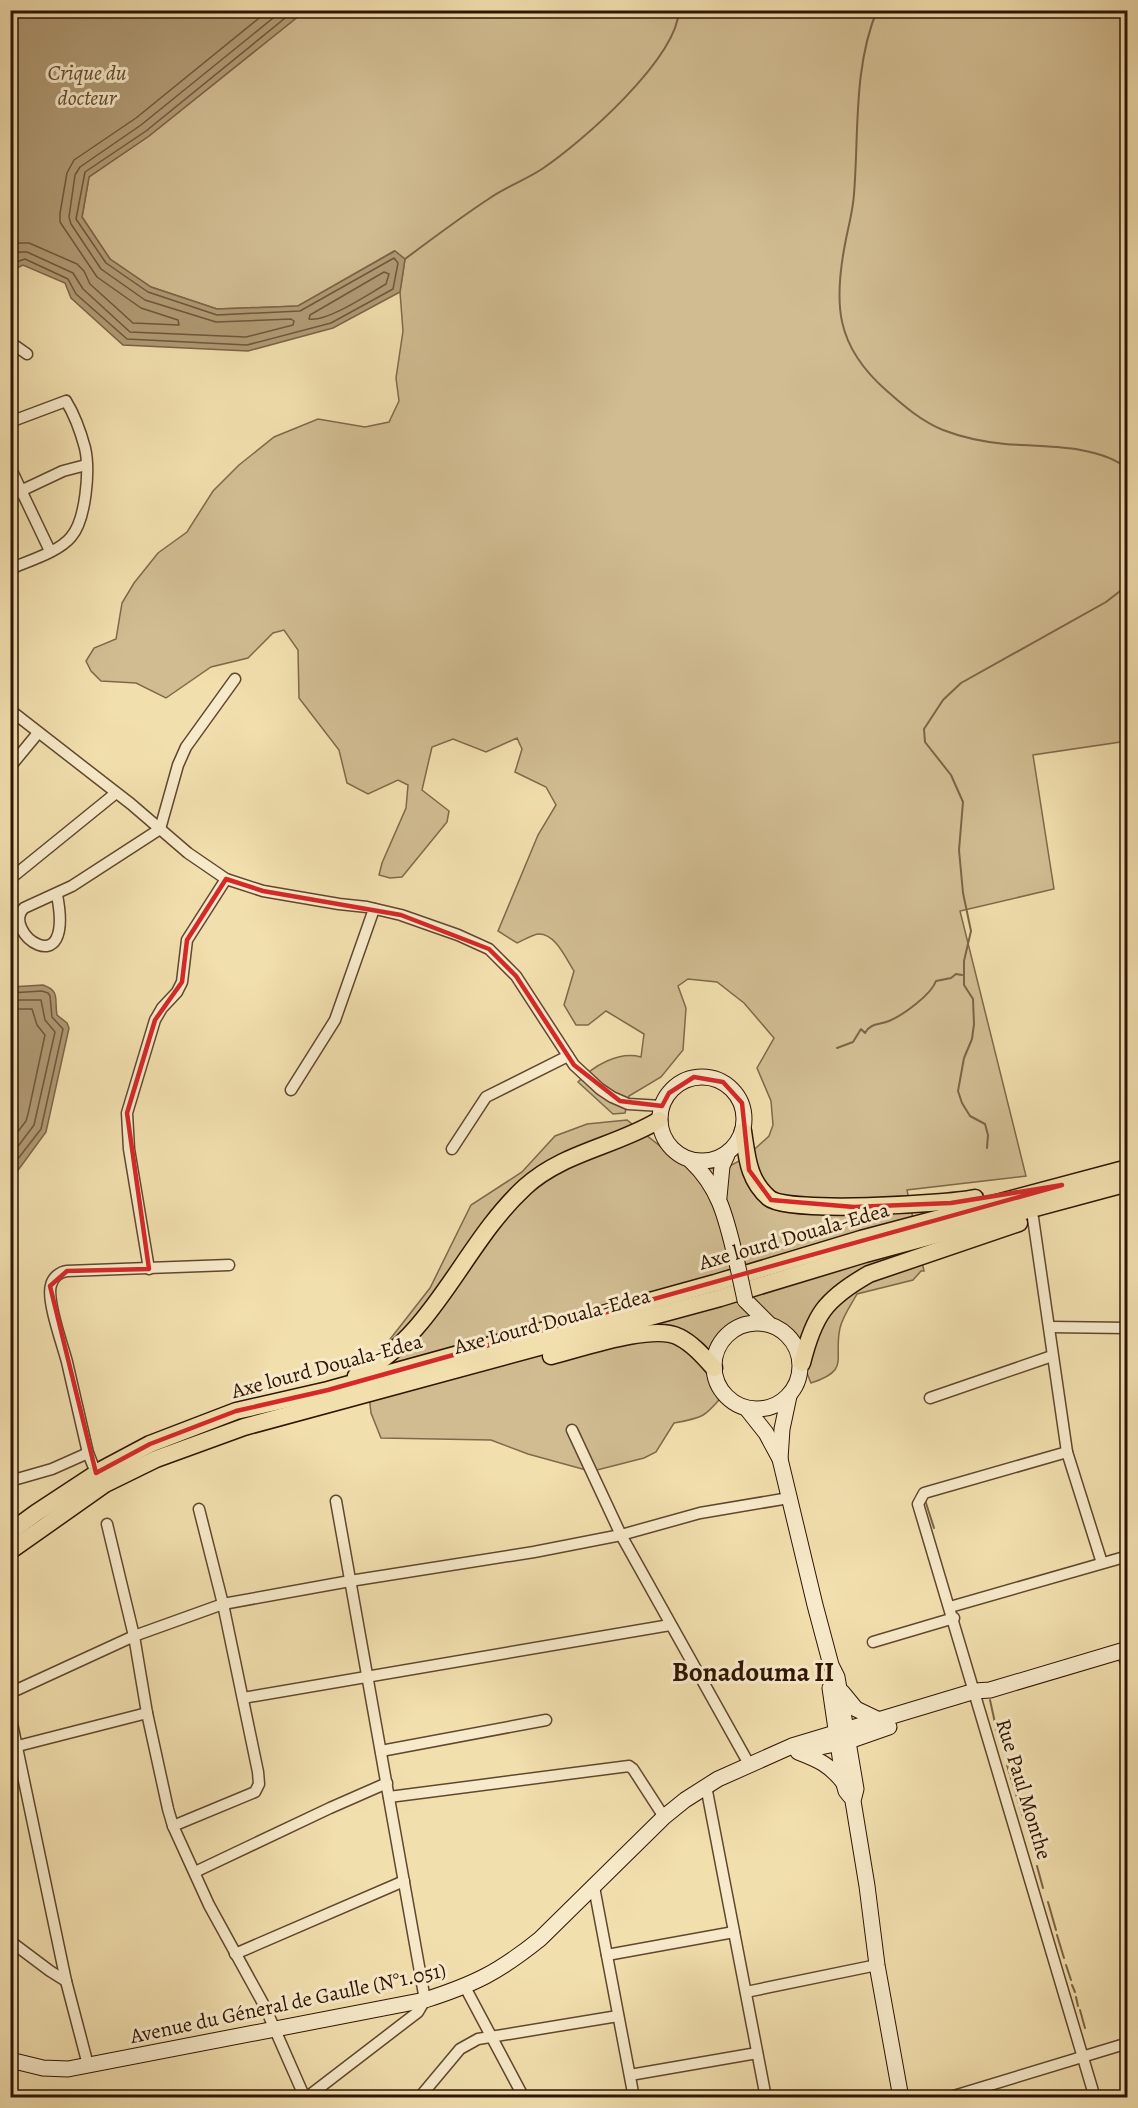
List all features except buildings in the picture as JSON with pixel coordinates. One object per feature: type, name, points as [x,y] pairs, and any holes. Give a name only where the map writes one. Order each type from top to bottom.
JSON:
[{"type":"highway","points":[[328,1390],[365,1372],[409,1337],[427,1316],[488,1230],[527,1185],[551,1168],[572,1158],[639,1132],[661,1113]]},
{"type":"highway","points":[[743,1131],[749,1170],[756,1185],[771,1200],[790,1204],[854,1207],[951,1203],[1064,1193]]},
{"type":"highway","name":"Axe lourd Douala-Edea","points":[[10,1532],[96,1473],[150,1444],[236,1412],[328,1390],[715,1283],[861,1239],[1064,1193],[1128,1168]]},
{"type":"highway","name":"Axe Lourd Douala-Edea","points":[[10,1551],[105,1484],[156,1458],[244,1427],[720,1298],[1064,1193],[1128,1183]]},
{"type":"highway","points":[[802,1363],[806,1345],[819,1315],[831,1300],[848,1286],[869,1274],[1033,1218],[1064,1193]]},
{"type":"highway","points":[[432,1377],[525,1363],[635,1335],[658,1333],[678,1336],[692,1346],[714,1368]]},
{"type":"main road","points":[[719,1197],[722,1166],[743,1131],[745,1117],[742,1103],[734,1091],[723,1082],[709,1077],[694,1077],[680,1083],[669,1093],[661,1113],[665,1141],[681,1157],[692,1161],[710,1162],[727,1155]]},
{"type":"main road","points":[[692,1161],[702,1171],[719,1197],[737,1263],[745,1300],[735,1329]]},
{"type":"main road","points":[[745,1300],[768,1323],[788,1334],[795,1344],[802,1363],[799,1378],[789,1396],[782,1429],[780,1459]]},
{"type":"main road","points":[[768,1323],[755,1322],[735,1329],[723,1340],[716,1353],[715,1377],[730,1401],[747,1408],[762,1409],[778,1404],[789,1396]]},
{"type":"main road","points":[[747,1408],[766,1433],[780,1459],[831,1665],[837,1677],[844,1784],[846,1791],[854,1801]]},
{"type":"main road","name":"Avenue du Géneral de Gaulle (N°1.051)","points":[[780,1752],[798,1752],[842,1736],[1125,1649]]},
{"type":"main road","points":[[831,1665],[828,1678],[855,1789],[854,1801],[877,1965],[901,2097]]},
{"type":"main road","points":[[839,1688],[856,1709],[879,1720]]},
{"type":"main road","name":"Avenue du Géneral de Gaulle (N°1.051)","points":[[10,2060],[44,2068],[68,2069],[425,2000],[465,1987],[496,1972],[523,1953],[664,1817],[706,1786],[748,1764],[792,1746],[842,1736],[879,1720],[981,1693]]},
{"type":"main road","points":[[798,1752],[832,1768],[844,1784]]},
{"type":"street","points":[[10,342],[27,354]]},
{"type":"street","points":[[10,423],[66,401],[84,447],[87,465],[83,506],[77,529],[62,546],[10,569]]},
{"type":"street","points":[[10,496],[63,471],[87,465]]},
{"type":"street","points":[[10,467],[50,551]]},
{"type":"street","points":[[57,895],[60,918],[56,941],[48,946],[39,947],[21,929],[17,917],[24,908],[57,895],[160,828],[178,765],[186,747],[235,679]]},
{"type":"street","points":[[10,710],[160,828],[188,853],[226,879],[263,891],[400,915],[458,935],[489,949],[516,976],[574,1065],[612,1097],[661,1113]]},
{"type":"street","points":[[10,767],[38,733]]},
{"type":"street","points":[[10,879],[116,793]]},
{"type":"street","points":[[149,1269],[129,1149],[127,1113],[155,1020],[182,982],[187,940],[226,879]]},
{"type":"street","points":[[291,1090],[335,1020],[374,909]]},
{"type":"street","points":[[452,1149],[486,1097],[568,1056]]},
{"type":"street","points":[[1033,1218],[1067,1452],[1102,1563]]},
{"type":"street","points":[[96,1473],[88,1453],[55,1320],[50,1286],[57,1275],[67,1271],[229,1265]]},
{"type":"street","points":[[1050,1327],[1128,1328]]},
{"type":"street","points":[[930,1398],[1052,1356]]},
{"type":"street","points":[[572,1430],[621,1535],[748,1764]]},
{"type":"street","name":"Rue Paul Monthe","points":[[1067,1452],[924,1493],[918,1504],[952,1613],[981,1693],[1095,2097]]},
{"type":"street","points":[[10,1481],[52,1469],[88,1453]]},
{"type":"street","points":[[10,1693],[134,1636],[223,1604],[534,1552],[621,1535],[700,1513],[789,1498]]},
{"type":"street","points":[[107,1524],[134,1636],[147,1713],[173,1826],[209,1905],[258,1992],[306,2097],[418,2012],[425,2000],[336,1501]]},
{"type":"street","points":[[173,1826],[258,1790],[258,1772],[243,1698],[223,1604],[199,1509]]},
{"type":"street","points":[[873,1642],[952,1613],[1128,1556]]},
{"type":"street","points":[[243,1698],[670,1625]]},
{"type":"street","points":[[1125,1649],[1128,1670]]},
{"type":"street","points":[[14,1747],[147,1713]]},
{"type":"street","points":[[10,1714],[14,1747],[66,1981],[88,2065]]},
{"type":"street","points":[[381,1751],[546,1720]]},
{"type":"street","points":[[389,1797],[629,1766],[664,1817]]},
{"type":"street","points":[[195,1872],[387,1783]]},
{"type":"street","points":[[706,1786],[766,2097]]},
{"type":"street","points":[[235,1954],[404,1881]]},
{"type":"street","points":[[594,1887],[634,2097]]},
{"type":"street","points":[[607,1955],[734,1932]]},
{"type":"street","points":[[10,1941],[66,1981]]},
{"type":"street","points":[[746,1992],[877,1965]]},
{"type":"street","points":[[465,1987],[524,2097]]},
{"type":"street","points":[[419,2097],[460,2049],[478,2039],[618,2016]]},
{"type":"street","points":[[947,2097],[1128,2043]]},
{"type":"street","points":[[630,2075],[757,2053]]},
{"type":"highlighted area","points":[[226,879],[263,891],[401,915],[489,949],[516,976],[574,1065],[620,1101],[662,1106],[669,1093],[694,1077],[723,1082],[742,1103],[749,1170],[771,1200],[854,1207],[951,1203],[1062,1185],[328,1390],[236,1411],[150,1444],[96,1473],[50,1286],[67,1271],[149,1269],[127,1113],[155,1020],[182,982],[187,940]]},
{"type":"shaded area","points":[[305,11],[1127,11],[1127,741],[1033,755],[1054,889],[960,911],[1026,1176],[907,1190],[924,1271],[921,1271],[913,1280],[857,1294],[841,1324],[838,1339],[838,1363],[831,1373],[811,1383],[798,1350],[787,1334],[772,1324],[756,1322],[742,1326],[729,1334],[720,1346],[716,1361],[716,1377],[724,1394],[712,1408],[698,1418],[674,1423],[656,1452],[644,1458],[597,1470],[586,1470],[528,1454],[491,1440],[381,1438],[371,1413],[366,1370],[430,1288],[471,1205],[522,1172],[555,1136],[587,1124],[627,1120],[669,1153],[700,1168],[724,1169],[745,1158],[769,1136],[773,1125],[771,1101],[757,1068],[774,1038],[744,1003],[717,982],[688,979],[678,986],[686,1008],[683,1050],[661,1077],[629,1096],[625,1113],[613,1114],[578,1082],[591,1070],[606,1061],[624,1056],[641,1057],[644,1034],[606,1011],[588,1025],[576,1025],[564,1005],[574,971],[551,938],[539,934],[517,943],[498,931],[538,835],[556,805],[546,787],[515,772],[522,749],[517,738],[486,752],[453,739],[432,747],[422,790],[449,811],[447,822],[402,877],[390,878],[379,875],[406,808],[408,785],[398,780],[368,794],[347,783],[339,750],[299,698],[298,650],[284,630],[273,633],[248,658],[211,667],[166,698],[136,683],[101,681],[91,671],[86,661],[94,648],[116,639],[122,603],[134,583],[158,553],[187,532],[213,491],[239,465],[274,437],[318,419],[365,427],[389,422],[399,401],[396,378],[403,331],[400,292],[405,259],[394,251],[298,306],[217,309],[151,287],[110,259],[82,217],[89,177],[149,136]]},
{"type":"water","name":"Crique du docteur","points":[[11,10],[305,11],[149,136],[89,177],[82,217],[110,259],[151,287],[217,309],[298,306],[395,251],[405,259],[400,292],[333,328],[248,351],[123,345],[71,298],[65,283],[23,265],[11,271]]},
{"type":"water","points":[[43,985],[55,993],[57,1015],[67,1023],[69,1028],[46,1132],[11,1180],[11,987]]},
{"type":"waterway","points":[[405,259],[490,198],[542,169],[580,140],[645,75],[662,52],[674,30],[679,10]]},
{"type":"waterway","points":[[877,10],[869,32],[860,78],[853,200],[840,283],[842,322],[857,357],[887,391],[920,418],[943,430],[989,442],[1086,451],[1116,461],[1128,469]]},
{"type":"waterway","points":[[987,1148],[988,1135],[985,1124],[970,1116],[958,1091],[964,1058],[972,1039],[974,1024],[973,999],[964,985],[964,961],[971,931],[963,893],[959,850],[963,802],[951,775],[925,742],[924,729],[943,700],[961,683],[1106,602],[1128,585]]},
{"type":"waterway","points":[[837,1048],[853,1042],[861,1029],[865,1033],[872,1026],[902,1014],[923,998],[936,981],[951,978],[956,974],[962,975]]},
{"type":"waterway","points":[[925,1500],[934,1528]]},
{"type":"waterway","points":[[990,1700],[997,1732]]},
{"type":"waterway","points":[[1007,1765],[1023,1817]]},
{"type":"waterway","points":[[1037,1866],[1043,1888]]},
{"type":"waterway","points":[[1048,1902],[1056,1930]]},
{"type":"waterway","points":[[1057,1935],[1064,1958]]},
{"type":"waterway","points":[[1066,1965],[1071,1980]]},
{"type":"waterway","points":[[1072,1985],[1075,1992]]},
{"type":"waterway","points":[[1076,1997],[1078,2006]]},
{"type":"waterway","points":[[1080,2010],[1085,2028]]},
{"type":"district","name":"Bonadouma II","points":[[753,1672]]}]
